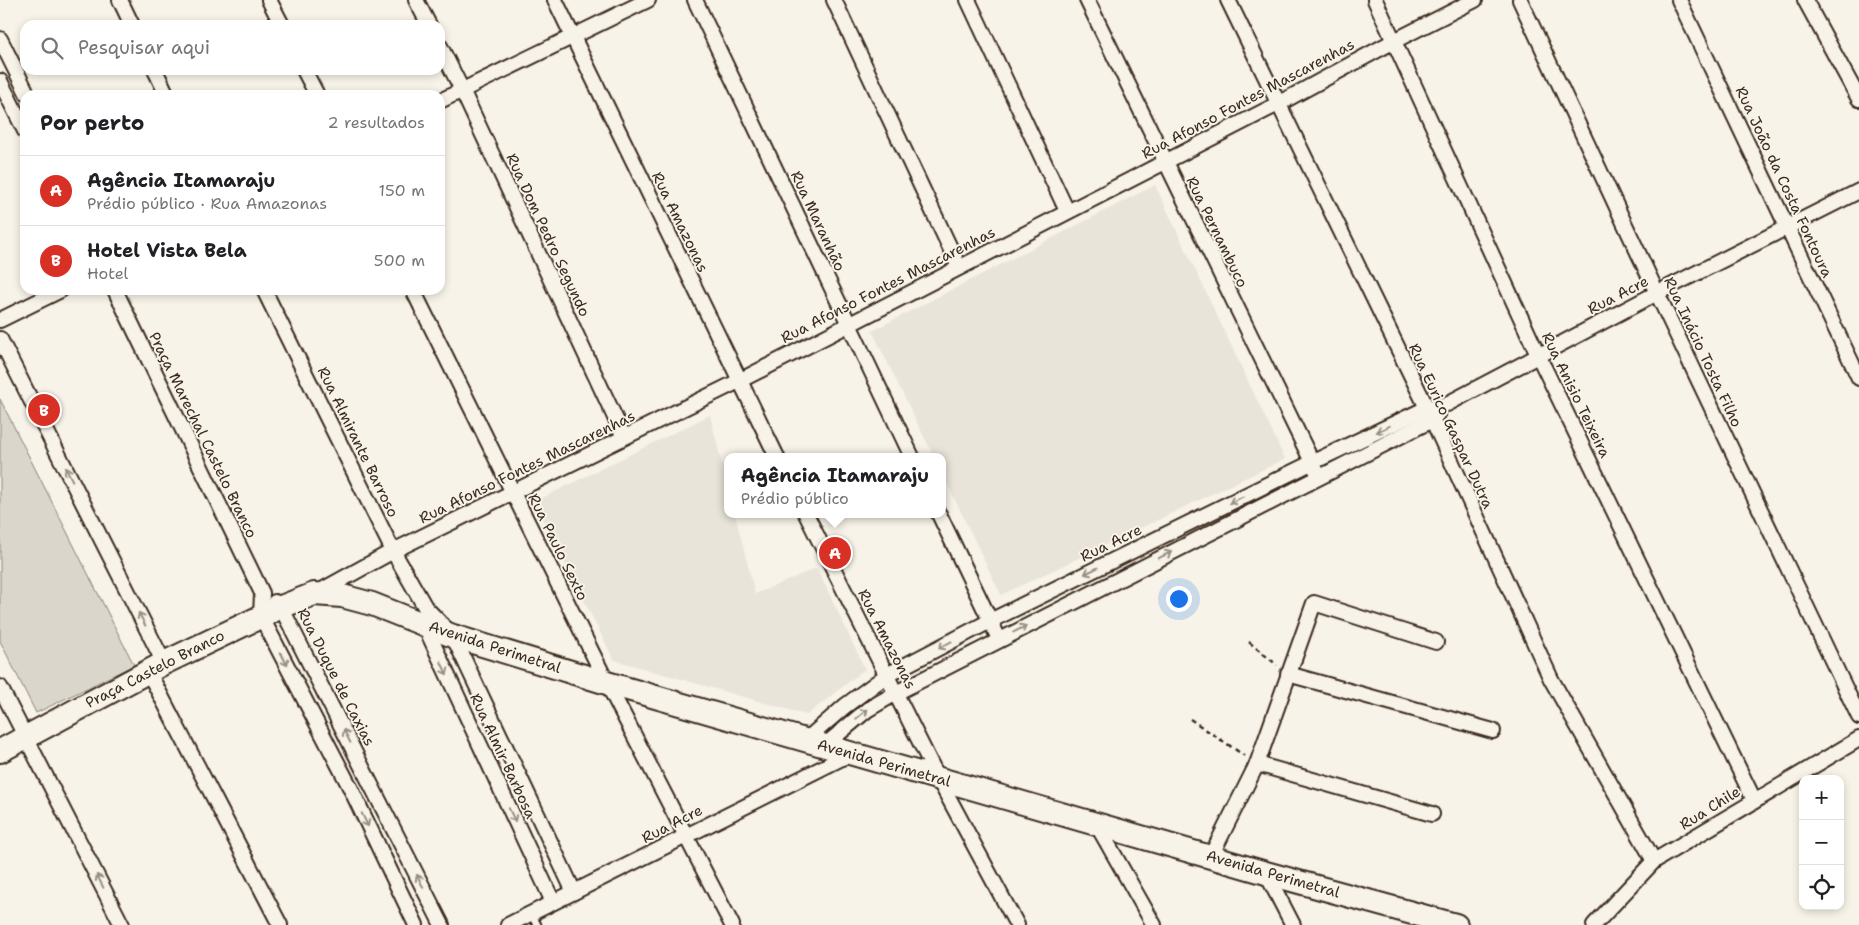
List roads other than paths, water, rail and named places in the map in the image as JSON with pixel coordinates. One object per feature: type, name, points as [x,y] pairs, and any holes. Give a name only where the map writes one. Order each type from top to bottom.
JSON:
[{"type":"main road","name":"Praça Castelo Branco","points":[[0,751],[156,667],[271,611],[314,594]]},
{"type":"main road","name":"Avenida Perimetral","points":[[314,594],[342,596],[424,615],[453,636],[607,683],[1266,873],[1456,925]]},
{"type":"street","points":[[120,0],[130,20]]},
{"type":"street","points":[[269,0],[279,20]]},
{"type":"street","points":[[416,0],[426,20]]},
{"type":"street","name":"Rua Amazonas","points":[[556,0],[775,453]]},
{"type":"street","points":[[445,98],[648,0]]},
{"type":"street","name":"Rua Maranhão","points":[[695,0],[910,453]]},
{"type":"street","points":[[834,0],[959,267]]},
{"type":"street","points":[[968,0],[1067,211]]},
{"type":"street","name":"Rua Pernambuco","points":[[1087,0],[1311,463],[1320,477]]},
{"type":"street","name":"Rua Eurico Gaspar Dutra","points":[[1228,0],[1429,414],[1551,679],[1654,861]]},
{"type":"street","name":"Rua Anisio Teixeira","points":[[1375,0],[1538,355],[1754,800]]},
{"type":"street","name":"Rua Afonso Fontes Mascarenhas","points":[[314,594],[393,551],[739,381],[1278,104],[1394,41],[1475,0]]},
{"type":"street","name":"Rua Inácio Tosta Filho","points":[[1520,0],[1859,717]]},
{"type":"street","name":"Rua João da Costa Fontoura","points":[[1679,0],[1859,378]]},
{"type":"street","points":[[1805,0],[1859,99]]},
{"type":"street","points":[[0,39],[26,90]]},
{"type":"street","name":"Rua Dom Pedro Segundo","points":[[445,56],[624,437]]},
{"type":"street","points":[[157,75],[165,90]]},
{"type":"street","points":[[307,75],[314,90]]},
{"type":"street","points":[[0,81],[20,121]]},
{"type":"street","name":"Rua Acre","points":[[815,743],[896,693],[1320,477],[1429,414],[1538,355],[1859,191]]},
{"type":"street","points":[[0,320],[51,295]]},
{"type":"street","name":"Praça Marechal Castelo Branco","points":[[117,295],[262,594]]},
{"type":"street","name":"Rua Almirante Barroso","points":[[266,295],[424,615]]},
{"type":"street","name":"Rua Paulo Sexto","points":[[415,295],[607,683],[732,925]]},
{"type":"street","points":[[0,339],[280,925]]},
{"type":"street","name":"Rua Acre","points":[[815,743],[845,706],[887,675],[990,621],[1311,463],[1429,414]]},
{"type":"street","name":"Rua Amazonas","points":[[808,518],[938,778],[1017,925]]},
{"type":"street","points":[[941,518],[999,640]]},
{"type":"street","name":"Rua Duque de Caxias","points":[[262,594],[369,778],[442,925]]},
{"type":"street","name":"Rua Duque de Caxias","points":[[262,594],[350,787],[416,925]]},
{"type":"street","points":[[1211,856],[1257,764],[1314,603],[1436,642]]},
{"type":"street","name":"Rua Almir Barbosa","points":[[424,615],[553,902]]},
{"type":"street","name":"Rua Almir Barbosa","points":[[453,636],[574,892]]},
{"type":"street","points":[[1288,674],[1493,731]]},
{"type":"street","points":[[0,687],[122,925]]},
{"type":"street","name":"Rua Chile","points":[[1594,925],[1654,861],[1859,738]]},
{"type":"street","name":"Rua Acre","points":[[508,925],[534,919],[553,902],[852,754]]},
{"type":"street","points":[[1257,764],[1432,814]]},
{"type":"street","points":[[350,787],[369,778]]},
{"type":"street","points":[[1096,823],[1154,925]]},
{"type":"street","points":[[1266,873],[1293,925]]},
{"type":"place","name":"Hotel Vista Bela","points":[[44,410]]},
{"type":"place","name":"Agência Itamaraju","points":[[835,553]]}]
